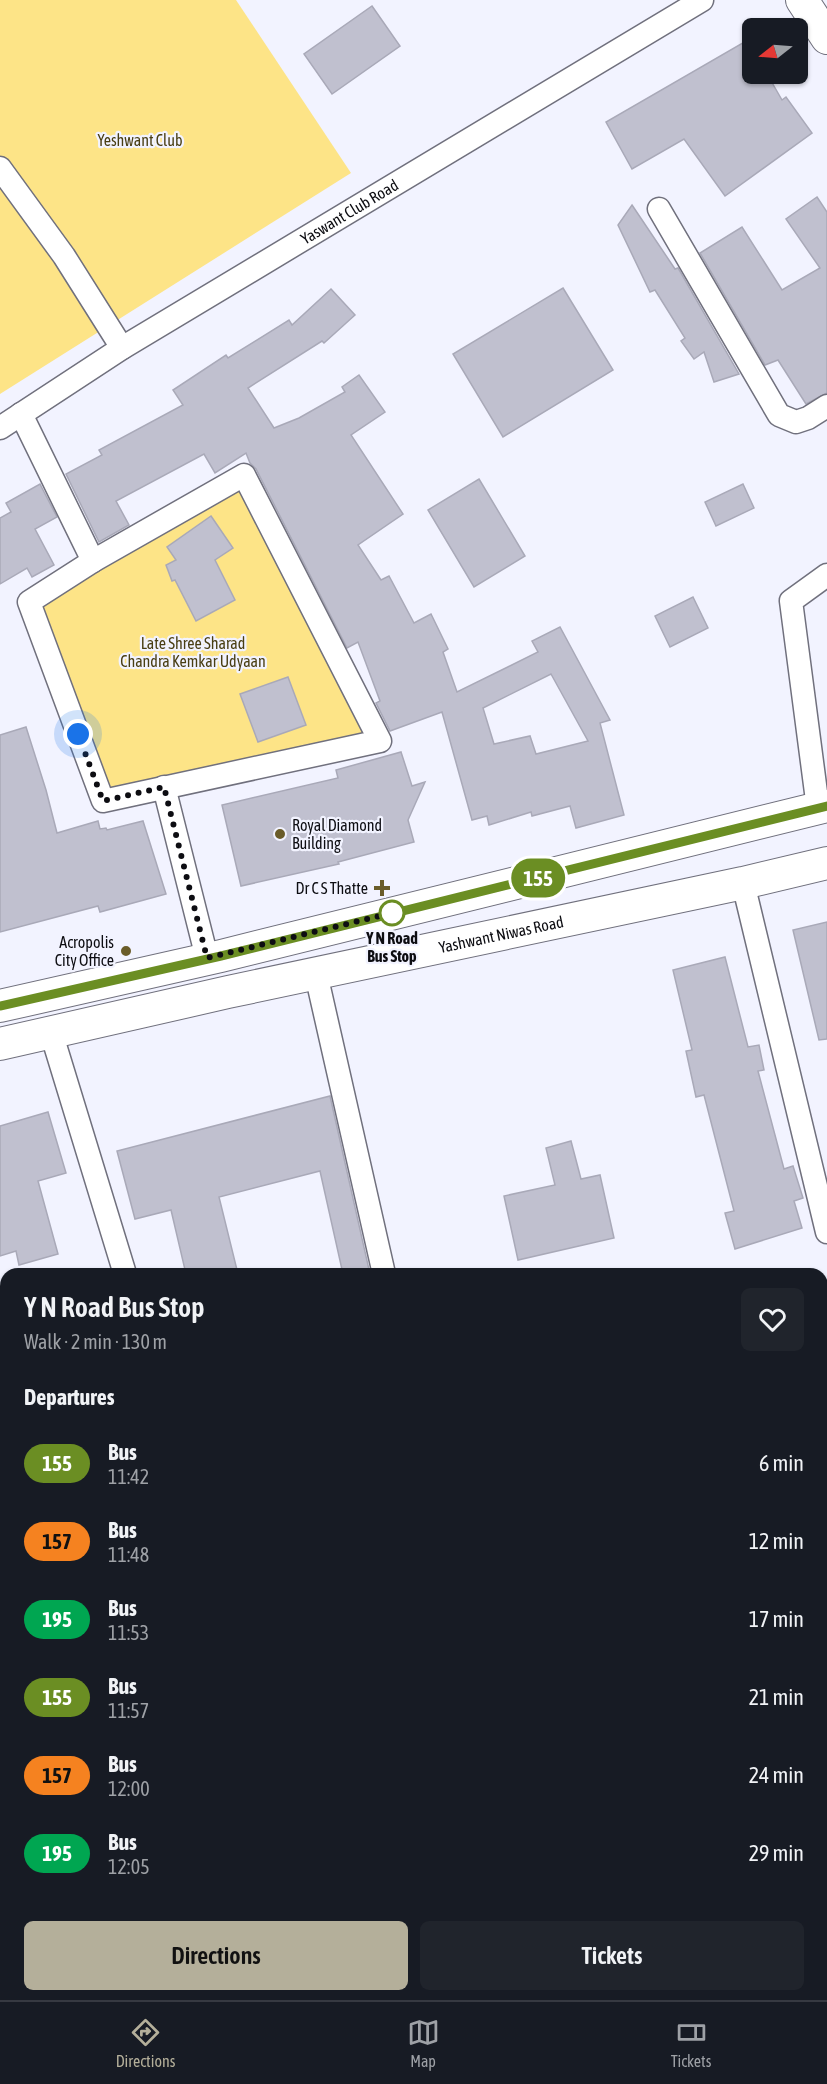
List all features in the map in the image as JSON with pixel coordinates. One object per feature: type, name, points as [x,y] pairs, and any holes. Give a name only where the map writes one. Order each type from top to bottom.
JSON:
[{"type":"main road","points":[[802,0],[827,38]]},
{"type":"main road","points":[[0,1006],[207,958],[822,807]]},
{"type":"main road","name":"Yashwant Niwas Road","points":[[0,1044],[827,863]]},
{"type":"street","name":"Yaswant Club Road","points":[[0,428],[122,348],[702,0]]},
{"type":"street","points":[[0,168],[64,256],[122,348]]},
{"type":"street","points":[[659,209],[779,415],[796,422],[808,418],[827,406]]},
{"type":"street","points":[[21,414],[93,561]]},
{"type":"street","points":[[244,475],[380,741],[103,801],[29,602],[93,561],[244,475]]},
{"type":"street","points":[[822,807],[791,601],[827,574]]},
{"type":"street","points":[[164,787],[207,958]]},
{"type":"street","points":[[743,883],[827,1232]]},
{"type":"street","points":[[316,974],[383,1268]]},
{"type":"street","points":[[51,1032],[123,1268]]},
{"type":"green space","name":"Yeshwant Club","points":[[0,0],[236,0],[351,173],[0,394]]},
{"type":"green space","name":"Late Shree Sharad Chandra Kemkar Udyaan","points":[[244,475],[380,741],[103,801],[29,602]]},
{"type":"building","points":[[372,6],[400,46],[332,94],[304,54]]},
{"type":"building","points":[[742,43],[742,84],[773,84],[782,100],[786,97],[812,133],[725,196],[684,139],[632,169],[606,122]]},
{"type":"building","points":[[817,197],[827,212],[827,393],[806,404],[778,360],[765,365],[700,253],[742,227],[782,290],[820,268],[786,219]]},
{"type":"building","points":[[632,205],[675,269],[678,268],[739,374],[714,382],[704,352],[694,359],[681,341],[685,338],[655,290],[650,292],[618,225]]},
{"type":"building","points":[[563,288],[613,370],[503,437],[453,354]]},
{"type":"building","points":[[331,289],[355,315],[324,343],[322,341],[248,388],[274,428],[299,418],[345,392],[342,387],[359,375],[385,412],[351,435],[403,514],[358,545],[381,580],[389,576],[414,623],[431,614],[448,649],[443,652],[457,692],[538,652],[532,641],[560,627],[610,720],[600,723],[624,815],[576,828],[570,806],[532,816],[531,812],[489,825],[487,816],[472,820],[442,712],[390,731],[376,703],[380,701],[358,642],[347,648],[246,453],[215,473],[204,454],[116,501],[129,525],[99,542],[66,474],[102,455],[99,450],[183,405],[173,390],[226,355],[228,358],[289,320],[292,325]],"holes":[[[551,674],[588,741],[536,754],[530,736],[494,744],[483,708]]]},
{"type":"building","points":[[479,479],[525,556],[474,587],[428,510]]},
{"type":"building","points":[[40,484],[57,517],[35,529],[54,565],[32,577],[27,568],[0,584],[0,518],[11,512],[6,503]]},
{"type":"building","points":[[743,484],[754,508],[716,526],[705,502]]},
{"type":"building","points":[[211,516],[233,548],[215,560],[235,600],[196,621],[175,580],[172,581],[166,565],[176,560],[167,547]]},
{"type":"building","points":[[693,597],[708,628],[670,647],[655,616]]},
{"type":"building","points":[[288,677],[306,725],[258,742],[240,694]]},
{"type":"building","points":[[26,727],[57,833],[98,821],[100,829],[106,828],[107,830],[143,821],[166,894],[100,912],[98,906],[0,932],[0,735]]},
{"type":"building","points":[[401,752],[412,786],[425,782],[408,820],[414,842],[338,862],[339,864],[241,886],[222,805],[338,778],[336,770]]},
{"type":"building","points":[[827,922],[827,1039],[819,1040],[793,930]]},
{"type":"building","points":[[725,957],[748,1047],[759,1045],[764,1070],[758,1071],[784,1169],[793,1166],[803,1198],[794,1201],[802,1228],[735,1249],[725,1213],[734,1211],[704,1095],[696,1097],[686,1051],[692,1050],[673,970]]},
{"type":"building","points":[[330,1096],[369,1268],[342,1268],[320,1171],[219,1197],[237,1268],[185,1268],[171,1210],[135,1219],[117,1151]]},
{"type":"building","points":[[48,1112],[66,1173],[38,1181],[58,1254],[19,1265],[16,1251],[0,1256],[0,1126]]},
{"type":"building","points":[[571,1141],[581,1179],[600,1175],[614,1238],[518,1260],[504,1196],[555,1185],[546,1148]]},
{"type":"bus line","name":"155","points":[[0,1006],[221,956],[827,806]]},
{"type":"place","name":"Royal Diamond Building","points":[[280,834]]},
{"type":"place","name":"Dr C S Thatte","points":[[382,888]]},
{"type":"place","name":"Y N Road Bus Stop","points":[[392,913]]},
{"type":"place","name":"Acropolis City Office","points":[[126,951]]},
{"type":"route","points":[[78,734],[103,801],[164,787],[207,958],[392,913]]}]
